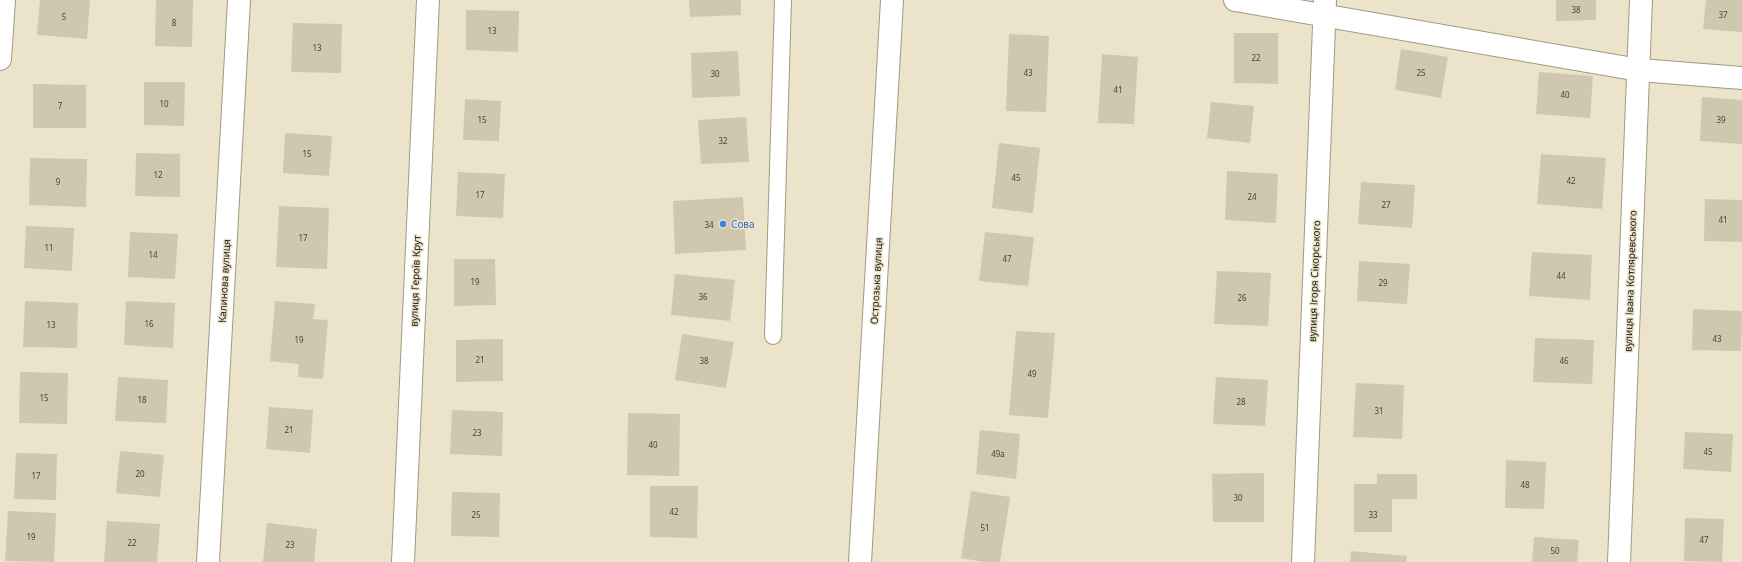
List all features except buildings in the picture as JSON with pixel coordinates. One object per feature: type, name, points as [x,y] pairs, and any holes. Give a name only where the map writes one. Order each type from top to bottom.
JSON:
[{"type":"street","points":[[0,58],[4,0]]},
{"type":"street","name":"Калинова вулиця","points":[[208,562],[239,0]]},
{"type":"street","name":"вулиця Героїв Крут","points":[[403,562],[428,0]]},
{"type":"street","name":"Острозька вулиця","points":[[860,562],[892,0]]},
{"type":"street","points":[[1235,0],[1325,8],[1639,70],[1742,78]]},
{"type":"street","name":"вулиця Івана Котляревського","points":[[1619,562],[1641,0]]},
{"type":"street","name":"вулиця Ігоря Сікорського","points":[[1303,562],[1325,8]]},
{"type":"lane","points":[[773,336],[783,0]]},
{"type":"place","name":"Сова","points":[[723,224]]}]
